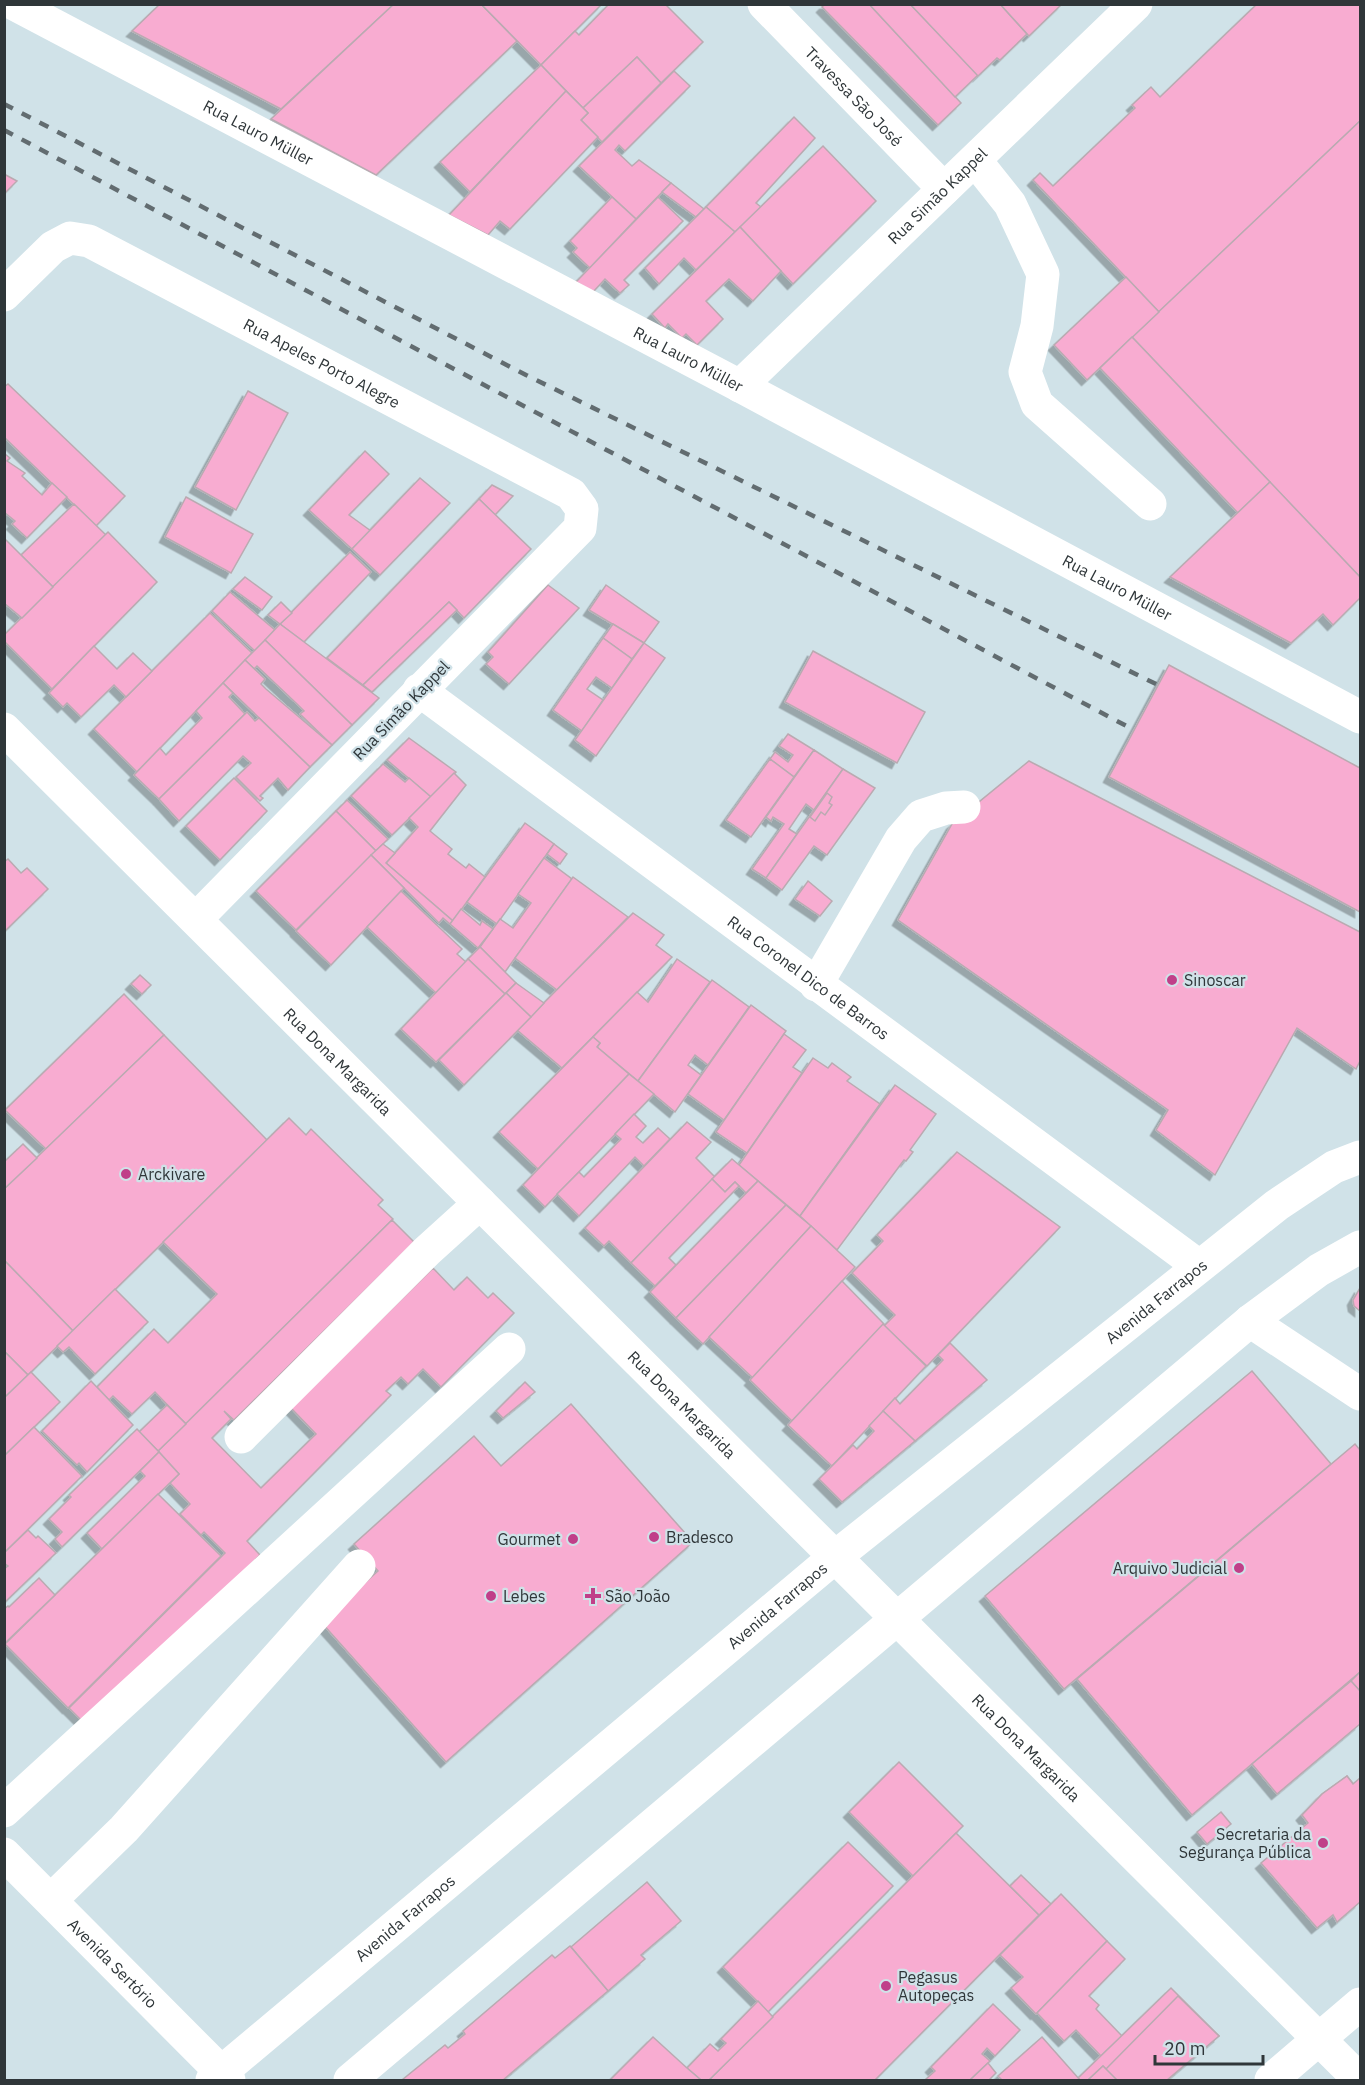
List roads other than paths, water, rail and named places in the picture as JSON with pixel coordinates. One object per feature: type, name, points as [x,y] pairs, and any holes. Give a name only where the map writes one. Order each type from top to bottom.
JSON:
[{"type":"main road","name":"Travessa São José","points":[[764,4],[944,189]]},
{"type":"main road","name":"Rua Simão Kappel","points":[[740,386],[1136,4]]},
{"type":"main road","name":"Rua Lauro Müller","points":[[32,8],[1360,717]]},
{"type":"main road","points":[[975,160],[1010,204],[1042,274],[1037,326],[1025,372],[1037,404],[1150,504]]},
{"type":"main road","name":"Rua Apeles Porto Alegre","points":[[4,295],[53,247],[70,238],[88,241],[571,494]]},
{"type":"main road","name":"Rua Simão Kappel","points":[[196,919],[580,528],[582,509],[571,494]]},
{"type":"main road","name":"Rua Coronel Dico de Barros","points":[[419,690],[1199,1266]]},
{"type":"main road","name":"Rua Dona Margarida","points":[[4,729],[1360,2080]]},
{"type":"main road","points":[[816,985],[901,839],[921,816],[946,808],[964,807]]},
{"type":"main road","name":"Avenida Farrapos","points":[[223,2079],[835,1557],[1199,1266],[1277,1206],[1347,1162],[1360,1143]]},
{"type":"main road","points":[[241,1437],[427,1251],[480,1203]]},
{"type":"main road","points":[[350,2080],[1250,1321],[1319,1270],[1360,1247]]},
{"type":"main road","points":[[1250,1321],[1360,1394]]},
{"type":"main road","points":[[4,1811],[509,1349]]},
{"type":"main road","points":[[51,1900],[124,1829],[359,1566]]},
{"type":"main road","name":"Avenida Sertório","points":[[4,1854],[223,2079]]},
{"type":"main road","points":[[1271,2080],[1360,2004]]},
{"type":"railway","points":[[4,104],[526,375],[1158,685]]},
{"type":"railway","points":[[4,130],[1134,730]]},
{"type":"place","name":"Sinoscar","points":[[1172,980]]},
{"type":"place","name":"Arckivare","points":[[126,1174]]},
{"type":"place","name":"Bradesco","points":[[654,1537]]},
{"type":"place","name":"Gourmet","points":[[573,1539]]},
{"type":"place","name":"Arquivo Judicial","points":[[1239,1568]]},
{"type":"place","name":"Lebes","points":[[491,1596]]},
{"type":"place","name":"São João","points":[[593,1596]]},
{"type":"place","name":"Secretaria da Segurança Pública","points":[[1323,1843]]},
{"type":"place","name":"Pegasus Autopeças","points":[[886,1986]]}]
